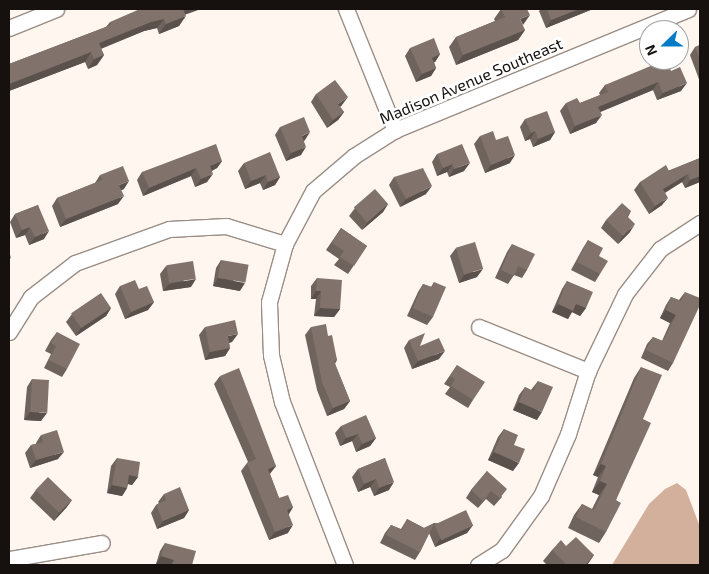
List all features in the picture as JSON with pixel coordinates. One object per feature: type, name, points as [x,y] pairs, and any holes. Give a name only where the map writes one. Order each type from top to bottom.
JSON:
[{"type":"street","points":[[9,28],[56,9]]},
{"type":"street","points":[[346,9],[395,130]]},
{"type":"street","name":"Madison Avenue Southeast","points":[[345,565],[282,402],[271,355],[269,302],[285,244],[312,191],[354,156],[395,130],[688,9]]},
{"type":"street","points":[[478,565],[502,550],[541,496],[568,434],[588,371],[625,294],[660,249],[700,223]]},
{"type":"street","points":[[9,332],[31,297],[75,263],[153,234],[169,229],[226,226],[285,244]]},
{"type":"street","points":[[479,327],[588,371]]},
{"type":"street","points":[[9,559],[102,544]]},
{"type":"shaded area","points":[[677,483],[686,490],[700,527],[700,565],[612,565],[649,504],[665,489]]},
{"type":"building","points":[[140,9],[183,9],[186,16],[166,24],[164,19],[151,22],[99,43],[104,55],[94,59],[91,52],[9,84],[9,64],[111,25],[110,22]]},
{"type":"building","points":[[501,9],[527,9],[530,15],[520,19],[525,30],[463,55],[456,37],[505,17]]},
{"type":"building","points":[[547,9],[579,9],[551,20]]},
{"type":"building","points":[[434,38],[440,54],[432,58],[436,68],[422,74],[410,48]]},
{"type":"building","points":[[700,45],[700,60],[695,47]]},
{"type":"building","points":[[641,70],[681,70],[687,83],[663,93],[658,82],[598,107],[602,115],[575,126],[566,103],[577,98],[580,103],[608,92],[605,85]]},
{"type":"building","points":[[335,80],[348,97],[338,104],[344,112],[333,120],[316,94]]},
{"type":"building","points":[[547,111],[555,132],[538,139],[535,131],[531,133],[525,119]]},
{"type":"building","points":[[304,117],[310,132],[302,136],[306,147],[291,153],[280,127]]},
{"type":"building","points":[[493,131],[496,140],[508,136],[515,155],[491,165],[480,136]]},
{"type":"building","points":[[216,144],[222,161],[210,166],[213,174],[201,179],[196,168],[149,188],[142,172]]},
{"type":"building","points":[[462,144],[470,163],[454,169],[453,164],[443,168],[437,154]]},
{"type":"building","points":[[270,152],[280,177],[268,182],[266,175],[251,181],[244,163]]},
{"type":"building","points":[[700,158],[700,176],[690,180],[688,174],[663,189],[668,198],[655,206],[640,182],[666,165],[669,171]]},
{"type":"building","points":[[123,166],[129,181],[119,185],[124,196],[66,219],[57,198],[102,180],[100,175]]},
{"type":"building","points":[[423,168],[432,186],[406,199],[394,177]]},
{"type":"building","points":[[375,189],[388,204],[367,222],[354,207]]},
{"type":"building","points":[[622,203],[631,211],[627,216],[635,224],[623,236],[606,220]]},
{"type":"building","points":[[38,205],[49,231],[35,237],[30,227],[22,230],[15,214]]},
{"type":"building","points":[[341,228],[367,246],[354,266],[340,257],[344,251],[332,243]]},
{"type":"building","points":[[588,240],[603,248],[599,256],[608,261],[600,274],[577,262]]},
{"type":"building","points":[[475,242],[483,269],[464,275],[456,248]]},
{"type":"building","points":[[512,244],[535,254],[527,270],[518,266],[514,276],[501,270]]},
{"type":"building","points":[[221,260],[249,265],[245,283],[218,278]]},
{"type":"building","points":[[193,261],[196,279],[169,283],[166,265]]},
{"type":"building","points":[[317,278],[342,280],[340,309],[320,308],[321,291],[316,291]]},
{"type":"building","points":[[135,280],[139,289],[147,286],[154,302],[131,312],[120,286]]},
{"type":"building","points":[[567,281],[593,292],[586,308],[576,304],[573,311],[558,304]]},
{"type":"building","points":[[434,282],[446,287],[433,317],[413,308],[423,284],[432,287]]},
{"type":"building","points":[[685,292],[700,298],[700,305],[673,363],[646,350],[653,337],[663,341],[676,315],[666,310],[671,297],[681,301]]},
{"type":"building","points":[[101,293],[111,308],[81,328],[71,313]]},
{"type":"building","points":[[235,320],[238,334],[228,336],[230,348],[210,352],[205,327]]},
{"type":"building","points":[[326,324],[328,336],[332,335],[337,360],[334,361],[350,401],[333,408],[322,382],[311,327]]},
{"type":"building","points":[[57,332],[80,344],[67,369],[49,360],[56,346],[51,343]]},
{"type":"building","points":[[425,333],[420,346],[439,338],[445,351],[418,361],[409,340]]},
{"type":"building","points":[[457,365],[485,382],[473,400],[451,386],[455,379],[450,376]]},
{"type":"building","points":[[641,367],[662,375],[643,419],[651,423],[616,500],[621,503],[606,532],[576,517],[582,504],[594,510],[607,484],[600,481],[606,466],[601,464]]},
{"type":"building","points":[[239,368],[276,466],[268,469],[279,498],[288,495],[293,507],[287,510],[293,525],[275,532],[247,463],[256,459],[220,376]]},
{"type":"building","points":[[32,379],[49,380],[47,413],[30,412]]},
{"type":"building","points":[[538,381],[553,387],[542,412],[519,402],[525,387],[533,391]]},
{"type":"building","points":[[366,415],[376,438],[362,444],[358,434],[346,438],[341,426]]},
{"type":"building","points":[[504,429],[518,435],[514,445],[525,449],[519,463],[494,452]]},
{"type":"building","points":[[57,430],[64,452],[36,460],[31,445],[43,442],[41,435]]},
{"type":"building","points":[[117,458],[140,462],[138,477],[129,475],[127,488],[112,485]]},
{"type":"building","points":[[385,458],[394,482],[379,488],[376,479],[364,484],[358,469]]},
{"type":"building","points":[[487,471],[507,489],[500,498],[491,491],[483,501],[471,490]]},
{"type":"building","points":[[48,477],[72,500],[59,513],[35,490]]},
{"type":"building","points":[[180,487],[189,510],[163,521],[156,505],[166,500],[164,494]]},
{"type":"building","points":[[466,510],[473,525],[441,540],[434,525]]},
{"type":"building","points":[[407,519],[424,528],[434,524],[420,552],[386,535],[391,525],[402,530]]},
{"type":"building","points":[[576,537],[594,555],[585,565],[567,565],[552,550],[561,540],[566,546]]},
{"type":"building","points":[[165,543],[196,551],[192,565],[172,565],[174,560],[161,556]]}]
